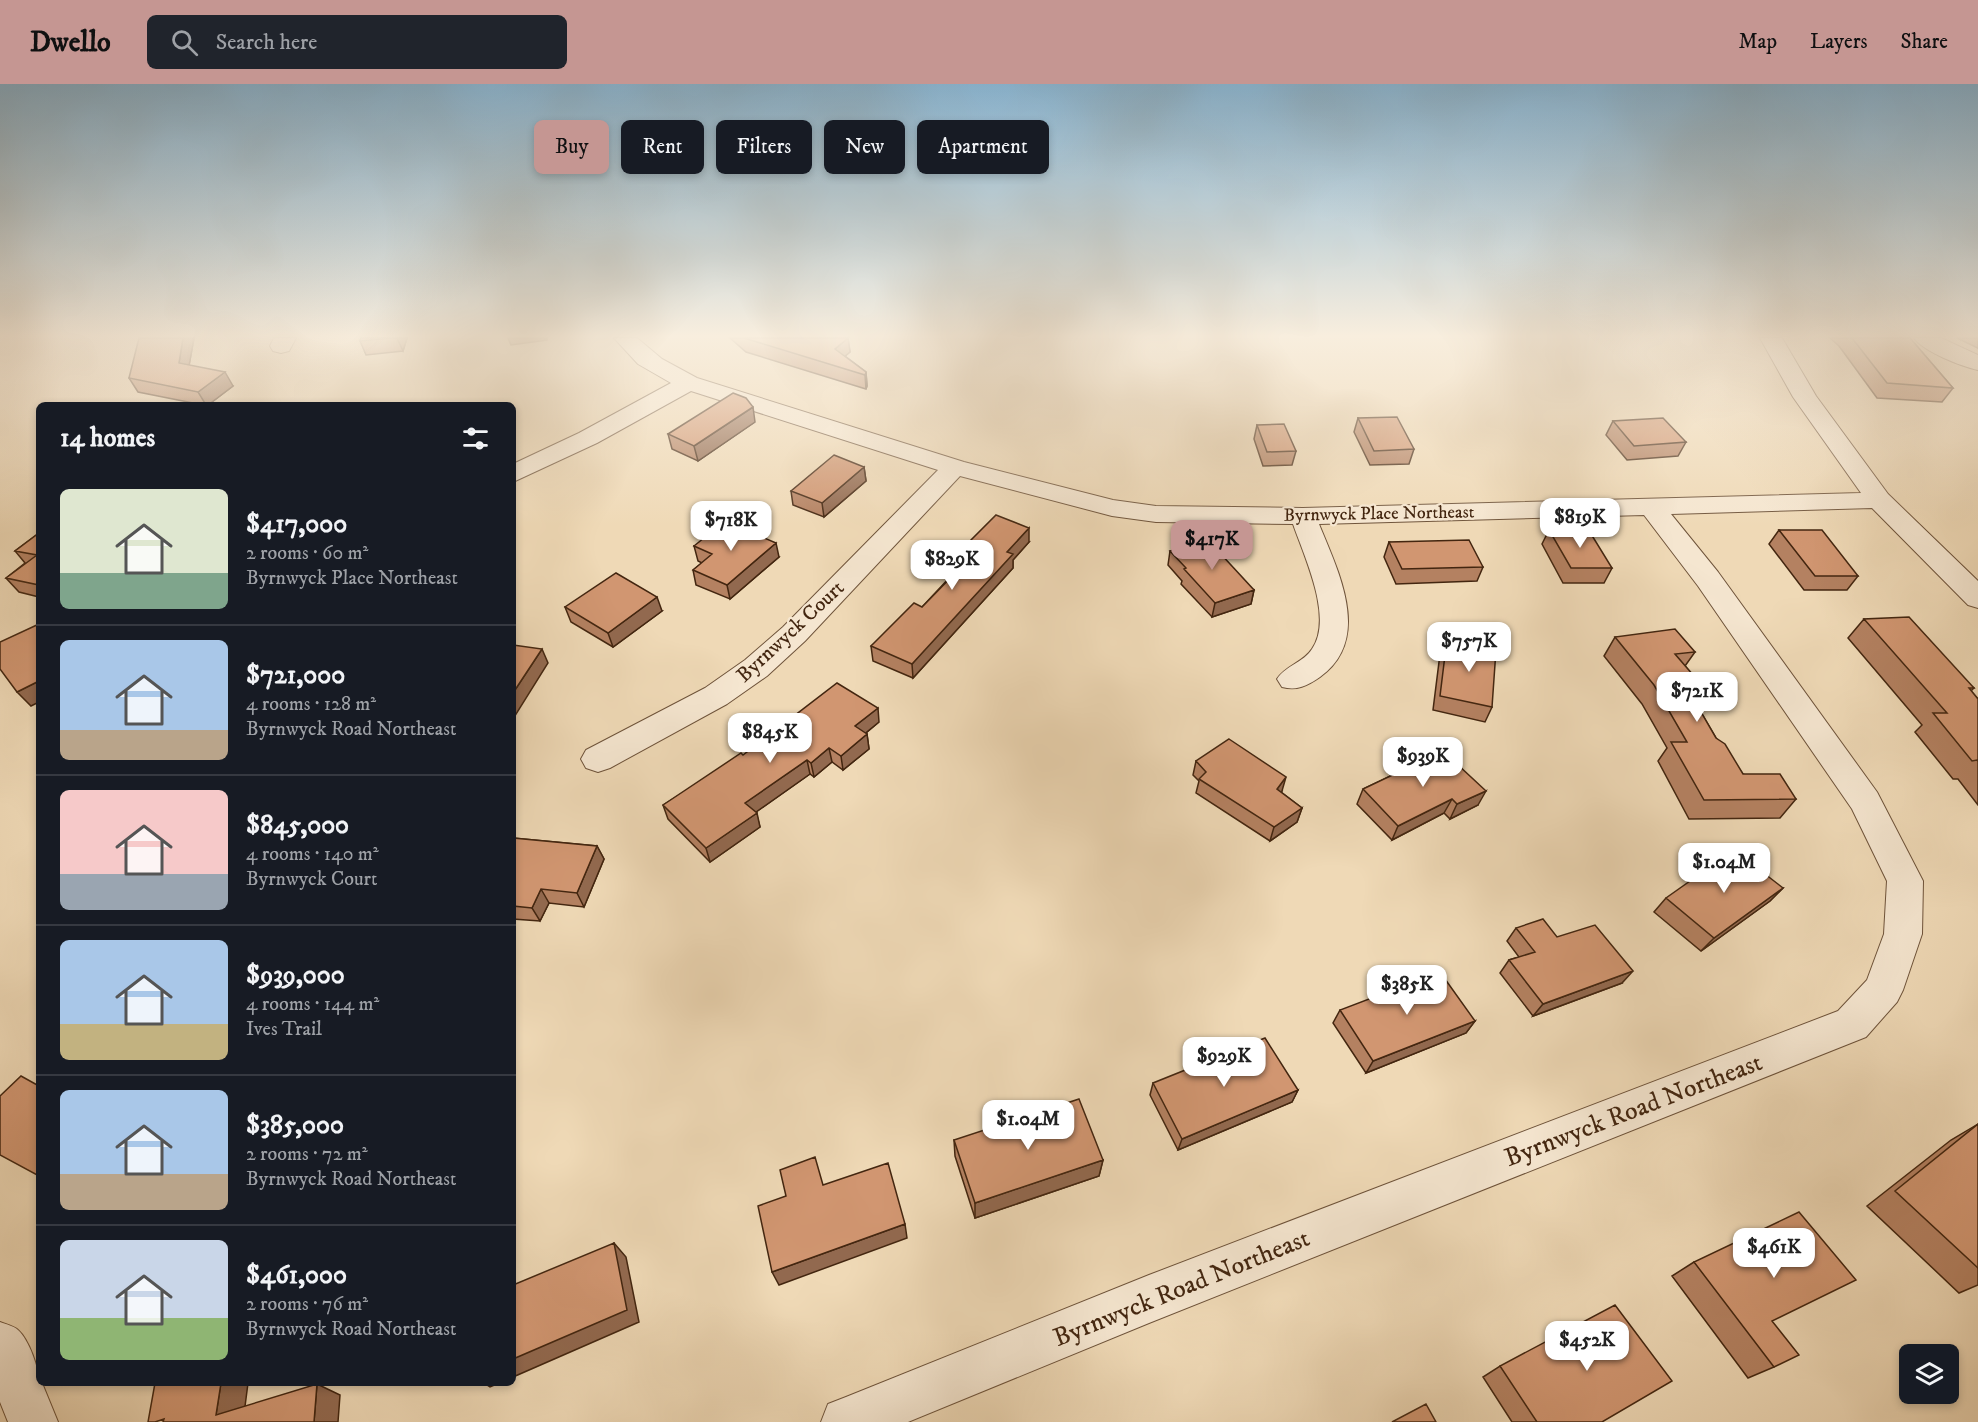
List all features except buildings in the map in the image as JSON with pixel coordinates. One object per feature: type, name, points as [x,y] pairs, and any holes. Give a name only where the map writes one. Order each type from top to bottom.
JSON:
[{"type":"street","points":[[516,473],[588,438],[657,400]]},
{"type":"street","name":"Byrnwyck Place Northeast","points":[[744,400],[955,467],[1112,508],[1179,515],[1303,516],[1879,500]]},
{"type":"street","points":[[1807,400],[1879,500],[1978,598]]},
{"type":"street","name":"Byrnwyck Court","points":[[598,759],[716,696],[756,668],[794,634],[955,467]]},
{"type":"street","name":"Byrnwyck Road Northeast","points":[[846,1422],[1160,1294],[1852,1023],[1883,990],[1903,934],[1905,881],[1865,801],[1708,579],[1651,506]]},
{"type":"street","points":[[1293,679],[1310,669],[1326,653],[1335,619],[1329,588],[1303,516]]},
{"type":"street","points":[[0,1346],[9,1361],[33,1422]]}]
